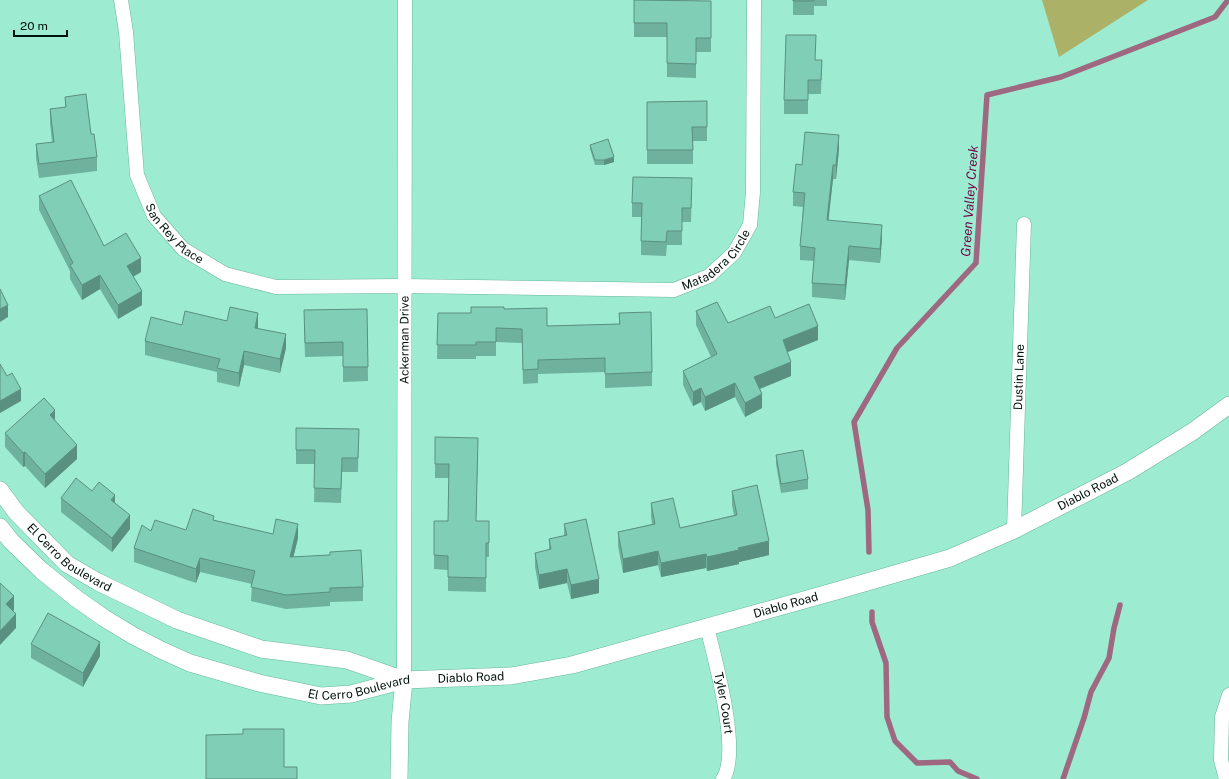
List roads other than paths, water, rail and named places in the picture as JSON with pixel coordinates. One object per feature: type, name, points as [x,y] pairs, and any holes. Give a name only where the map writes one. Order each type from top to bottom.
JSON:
[{"type":"street","name":"San Rey Place","points":[[121,0],[126,32],[137,175],[154,216],[182,249],[225,274],[276,287],[404,286]]},
{"type":"street","name":"Ackerman Drive","points":[[404,680],[405,0]]},
{"type":"street","name":"Matadera Circle","points":[[404,286],[674,290],[709,276],[734,253],[750,225],[753,192],[754,0]]},
{"type":"street","name":"Dustin Lane","points":[[1014,530],[1024,224]]},
{"type":"street","name":"Diablo Road","points":[[404,680],[511,676],[572,666],[950,558],[1014,530],[1127,472],[1192,432],[1229,405]]},
{"type":"street","name":"El Cerro Boulevard","points":[[0,490],[16,512],[67,564],[98,582],[177,620],[260,649],[347,660],[404,680]]},
{"type":"street","name":"El Cerro Boulevard","points":[[0,527],[11,541],[42,571],[77,599],[104,618],[132,634],[190,663],[259,683],[321,696],[351,694],[404,680]]},
{"type":"street","name":"Tyler Court","points":[[707,627],[727,715],[729,753],[727,773],[723,779]]},
{"type":"street","points":[[399,779],[400,722],[404,680]]},
{"type":"street","points":[[1226,779],[1221,760],[1222,717],[1229,695]]},
{"type":"waterway","name":"Green Valley Creek","points":[[869,552],[868,510],[854,422],[897,348],[976,263],[987,95],[1061,77],[1215,17],[1228,0]]},
{"type":"waterway","points":[[1063,779],[1084,718],[1091,692],[1109,658],[1114,628],[1120,605]]},
{"type":"waterway","name":"Green Valley Creek","points":[[872,612],[872,622],[886,663],[887,717],[895,741],[917,763],[950,762],[958,771],[977,779]]}]
